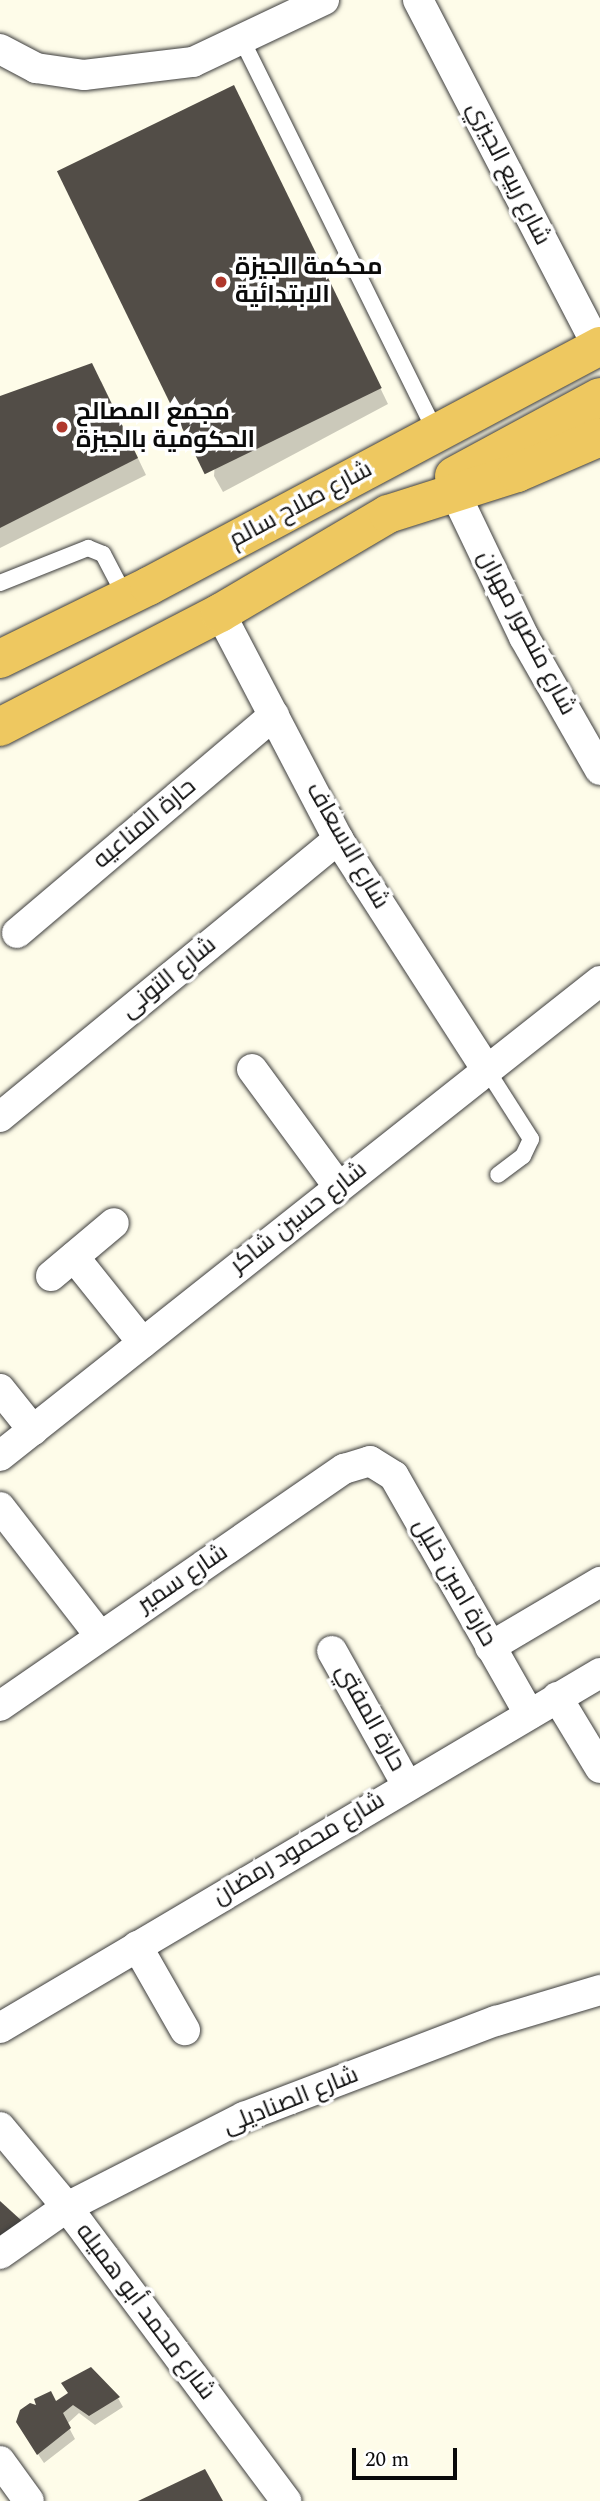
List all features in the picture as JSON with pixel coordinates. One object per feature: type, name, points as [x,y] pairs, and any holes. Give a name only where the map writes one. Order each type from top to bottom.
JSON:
[{"type":"highway","name":"شارع صلاح سالم","points":[[0,659],[126,598],[599,347]]},
{"type":"highway","points":[[388,513],[584,406]]},
{"type":"highway","name":"شارع صلاح سالم","points":[[0,727],[220,613],[388,513],[517,473],[600,437]]},
{"type":"street","points":[[0,49],[36,68],[85,75],[193,62],[324,0]]},
{"type":"street","name":"شارع ربيع الجيزي","points":[[418,0],[599,347]]},
{"type":"street","name":"شارع منصور مهران","points":[[455,493],[524,637],[600,771]]},
{"type":"street","name":"شارع الاسعاف","points":[[220,613],[338,839],[487,1070]]},
{"type":"street","name":"حارة المناعيه","points":[[17,933],[274,715]]},
{"type":"street","name":"شارع التونى","points":[[0,1117],[338,839]]},
{"type":"street","name":"شارع حسين شاكر","points":[[0,1456],[600,981]]},
{"type":"street","points":[[252,1069],[338,1186]]},
{"type":"street","points":[[51,1276],[114,1223]]},
{"type":"street","points":[[74,1257],[143,1342]]},
{"type":"street","points":[[0,1389],[33,1430]]},
{"type":"street","name":"شارع سمير","points":[[0,1706],[344,1469],[370,1461]]},
{"type":"street","name":"حارة امين خليل","points":[[370,1461],[394,1476],[529,1714]]},
{"type":"street","points":[[0,1507],[100,1636]]},
{"type":"street","points":[[490,1647],[600,1582]]},
{"type":"street","name":"حارة المفتي","points":[[332,1651],[407,1785]]},
{"type":"street","name":"شارع محمود رمضان","points":[[0,2028],[600,1673]]},
{"type":"street","points":[[557,1697],[600,1768]]},
{"type":"street","points":[[137,1946],[185,2030]]},
{"type":"street","name":"شارع الصناديلى","points":[[0,2254],[68,2207],[244,2117],[496,2021],[600,1990]]},
{"type":"street","name":"شارع محمد أبو هميله","points":[[0,2127],[68,2207],[286,2501]]},
{"type":"street","points":[[0,2461],[29,2501]]},
{"type":"lane","points":[[242,40],[436,433]]},
{"type":"lane","points":[[0,583],[88,548],[103,554],[126,598]]},
{"type":"lane","points":[[487,1070],[531,1139],[523,1156],[498,1175]]},
{"type":"building","name":"محكمة الجيزة الابتدائية","points":[[234,85],[382,388],[205,474],[57,171]]},
{"type":"building","name":"مجمع المصالح الحكومية بالجيزة","points":[[92,363],[138,458],[0,528],[0,396]]},
{"type":"building","points":[[0,2201],[22,2221],[0,2243]]},
{"type":"building","points":[[91,2367],[120,2397],[89,2416],[73,2405],[63,2413],[71,2428],[37,2455],[16,2422],[20,2410],[30,2403],[36,2405],[34,2399],[51,2391],[56,2401],[68,2393],[61,2383]]},
{"type":"building","points":[[205,2469],[223,2501],[138,2501]]},
{"type":"place","name":"محكمة الجيزة الابتدائية","points":[[221,282]]},
{"type":"place","name":"مجمع المصالح الحكومية بالجيزة","points":[[62,427]]}]
